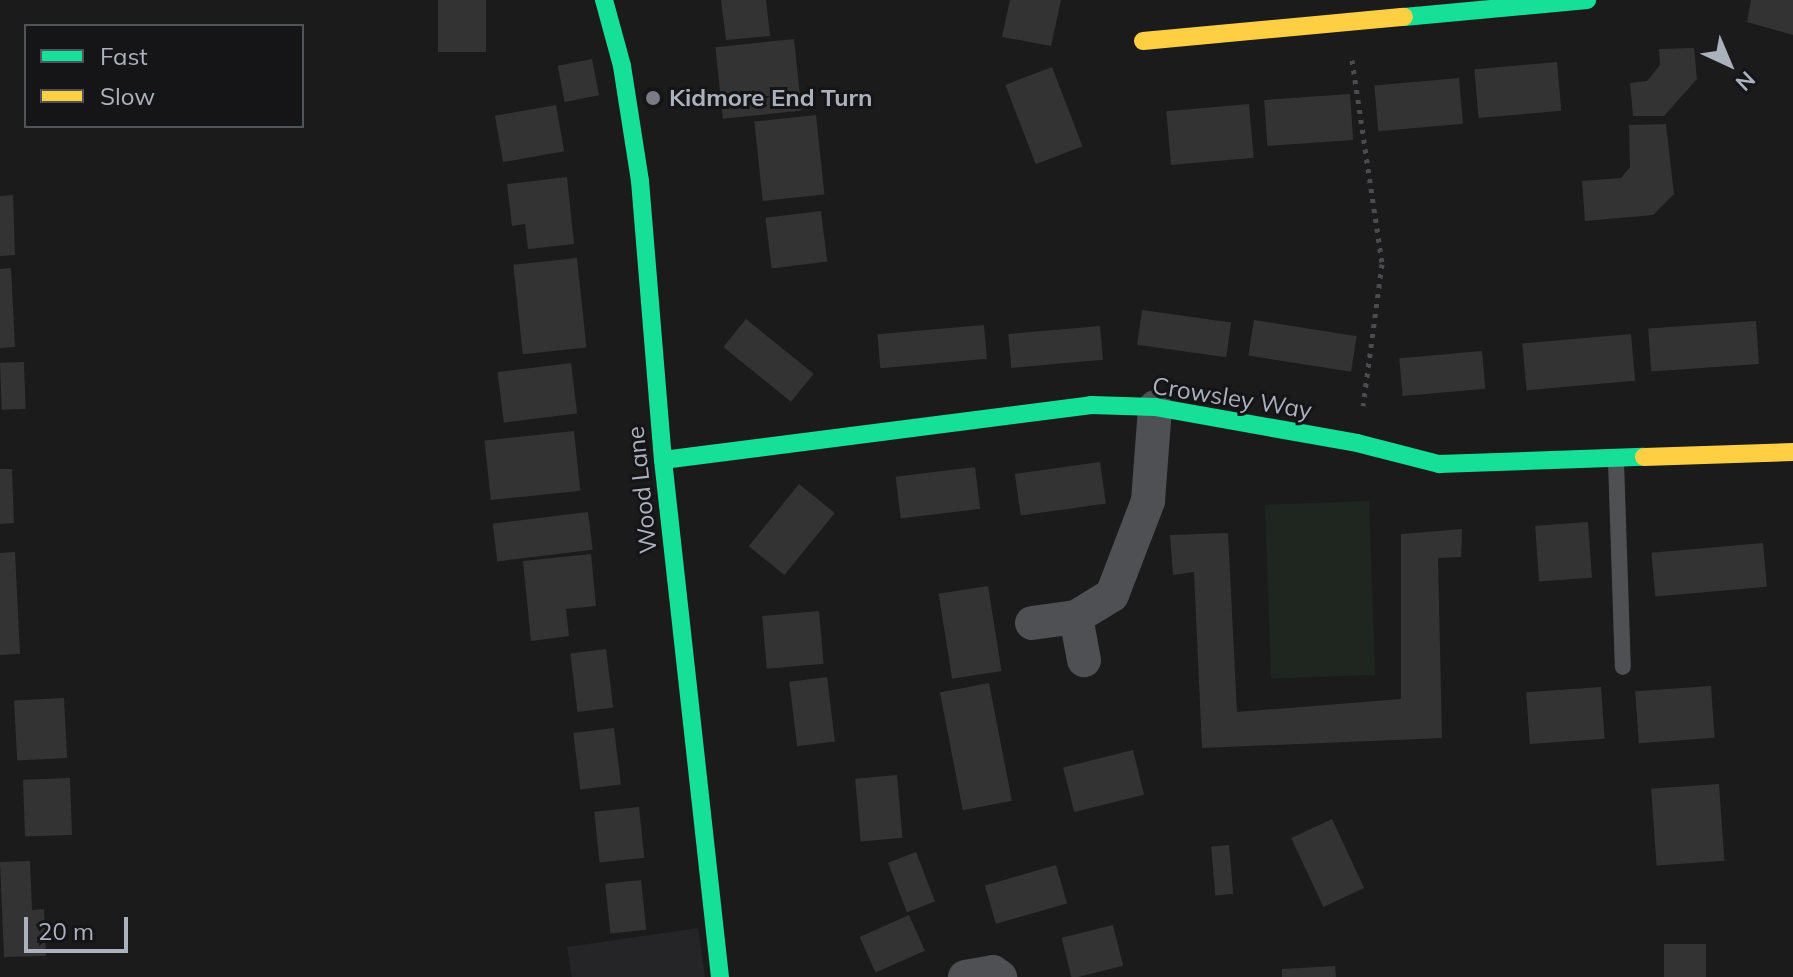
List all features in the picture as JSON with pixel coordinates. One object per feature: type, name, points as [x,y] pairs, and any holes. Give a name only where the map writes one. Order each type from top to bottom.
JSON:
[{"type":"street","name":"Wood Lane","points":[[604,0],[622,66],[640,181],[663,460],[720,977]]},
{"type":"street","points":[[1143,41],[1440,6],[1587,0]]},
{"type":"street","name":"Crowsley Way","points":[[663,460],[1091,405],[1155,407],[1357,443],[1439,464],[1616,461],[1793,452]]},
{"type":"street","points":[[1032,623],[1076,617],[1112,595],[1131,555],[1148,501],[1155,407]]},
{"type":"street","points":[[1076,617],[1084,660]]},
{"type":"street","points":[[965,977],[993,972],[1000,977]]},
{"type":"lane","points":[[1616,461],[1623,667]]},
{"type":"path","points":[[1346,19],[1382,264],[1357,443]]},
{"type":"shaded area","points":[[1369,501],[1375,675],[1271,679],[1265,505]]},
{"type":"shaded area","points":[[698,928],[705,977],[572,977],[567,947]]},
{"type":"building","points":[[438,0],[486,0],[486,52],[438,52]]},
{"type":"building","points":[[721,0],[766,0],[770,36],[726,40]]},
{"type":"building","points":[[1010,0],[1061,0],[1051,46],[1002,37]]},
{"type":"building","points":[[1751,0],[1793,0],[1793,35],[1747,22]]},
{"type":"building","points":[[794,39],[802,111],[723,119],[715,47]]},
{"type":"building","points":[[1694,48],[1697,79],[1664,116],[1633,116],[1630,83],[1647,81],[1660,65],[1659,49]]},
{"type":"building","points":[[592,59],[599,95],[565,102],[558,66]]},
{"type":"building","points":[[1557,62],[1561,111],[1479,118],[1474,69]]},
{"type":"building","points":[[1052,67],[1082,146],[1036,164],[1005,85]]},
{"type":"building","points":[[1459,78],[1463,124],[1378,131],[1374,85]]},
{"type":"building","points":[[1350,94],[1353,140],[1267,146],[1264,100]]},
{"type":"building","points":[[1249,104],[1254,158],[1171,165],[1166,111]]},
{"type":"building","points":[[556,105],[564,151],[503,162],[495,116]]},
{"type":"building","points":[[816,115],[824,195],[763,201],[754,121]]},
{"type":"building","points":[[1666,124],[1674,194],[1653,215],[1585,221],[1582,181],[1621,178],[1630,167],[1629,125]]},
{"type":"building","points":[[567,177],[574,244],[528,249],[525,224],[512,226],[507,184]]},
{"type":"building","points":[[13,195],[15,255],[0,256],[0,196]]},
{"type":"building","points":[[821,211],[827,262],[772,268],[765,218]]},
{"type":"building","points":[[577,258],[586,348],[523,354],[513,265]]},
{"type":"building","points":[[11,268],[15,347],[0,348],[0,269]]},
{"type":"building","points":[[1142,310],[1231,323],[1226,357],[1137,345]]},
{"type":"building","points":[[746,319],[814,374],[791,402],[723,347]]},
{"type":"building","points":[[1254,320],[1357,336],[1351,372],[1248,356]]},
{"type":"building","points":[[1756,321],[1759,364],[1651,371],[1648,329]]},
{"type":"building","points":[[984,325],[987,359],[880,368],[877,334]]},
{"type":"building","points":[[1100,326],[1103,360],[1011,368],[1008,334]]},
{"type":"building","points":[[1631,334],[1635,381],[1527,390],[1522,343]]},
{"type":"building","points":[[1482,351],[1485,389],[1403,396],[1399,358]]},
{"type":"building","points":[[24,362],[26,409],[2,410],[0,363]]},
{"type":"building","points":[[571,363],[577,414],[504,423],[498,372]]},
{"type":"building","points":[[574,431],[580,491],[491,500],[484,440]]},
{"type":"building","points":[[1100,462],[1106,504],[1021,516],[1015,474]]},
{"type":"building","points":[[975,467],[980,509],[901,518],[896,477]]},
{"type":"building","points":[[0,469],[12,469],[14,523],[0,524]]},
{"type":"building","points":[[799,484],[835,513],[784,575],[749,546]]},
{"type":"building","points":[[588,512],[593,550],[497,561],[493,524]]},
{"type":"building","points":[[1588,522],[1592,578],[1539,582],[1535,526]]},
{"type":"building","points":[[1462,529],[1461,557],[1438,558],[1442,738],[1202,748],[1194,572],[1173,575],[1170,535],[1228,533],[1237,712],[1401,699],[1401,534]]},
{"type":"building","points":[[1763,543],[1767,587],[1655,597],[1651,553]]},
{"type":"building","points":[[15,552],[20,654],[0,655],[0,553]]},
{"type":"building","points":[[591,554],[596,606],[566,609],[569,636],[531,641],[523,561]]},
{"type":"building","points":[[988,586],[1001,671],[952,679],[939,594]]},
{"type":"building","points":[[819,611],[824,664],[767,669],[762,616]]},
{"type":"building","points":[[606,649],[613,708],[577,712],[570,653]]},
{"type":"building","points":[[827,677],[835,742],[797,746],[789,682]]},
{"type":"building","points":[[989,683],[1012,801],[963,810],[940,693]]},
{"type":"building","points":[[1711,686],[1715,738],[1639,743],[1635,691]]},
{"type":"building","points":[[1601,687],[1605,739],[1530,744],[1526,692]]},
{"type":"building","points":[[64,698],[67,758],[17,761],[14,701]]},
{"type":"building","points":[[614,728],[621,785],[580,790],[573,733]]},
{"type":"building","points":[[1133,750],[1144,795],[1074,812],[1063,767]]},
{"type":"building","points":[[897,775],[902,838],[861,841],[855,779]]},
{"type":"building","points":[[70,778],[72,835],[25,837],[23,780]]},
{"type":"building","points":[[1719,784],[1724,861],[1657,866],[1651,789]]},
{"type":"building","points":[[639,807],[644,858],[600,862],[594,812]]},
{"type":"building","points":[[1332,819],[1364,888],[1323,907],[1291,838]]},
{"type":"building","points":[[1229,845],[1233,894],[1215,895],[1211,847]]},
{"type":"building","points":[[916,852],[935,901],[907,912],[888,863]]},
{"type":"building","points":[[30,861],[32,910],[44,909],[46,956],[4,957],[0,862]]},
{"type":"building","points":[[1056,865],[1067,903],[996,924],[985,885]]},
{"type":"building","points":[[641,880],[646,930],[610,933],[605,884]]},
{"type":"building","points":[[909,915],[925,951],[876,973],[860,937]]},
{"type":"building","points":[[1113,925],[1123,966],[1071,977],[1062,938]]},
{"type":"building","points":[[1664,944],[1706,944],[1706,977],[1664,977]]},
{"type":"building","points":[[1335,966],[1336,977],[1282,977],[1282,969]]},
{"type":"traffic: fast","points":[[604,0],[622,66],[640,181],[663,460],[720,977]]},
{"type":"traffic: fast","points":[[1404,17],[1587,0]]},
{"type":"traffic: fast","points":[[663,460],[1091,405],[1155,407],[1357,443],[1439,464],[1644,457]]},
{"type":"traffic: slow","points":[[1143,41],[1404,17]]},
{"type":"traffic: slow","points":[[1644,457],[1793,452]]},
{"type":"place","name":"Kidmore End Turn","points":[[653,98]]}]
